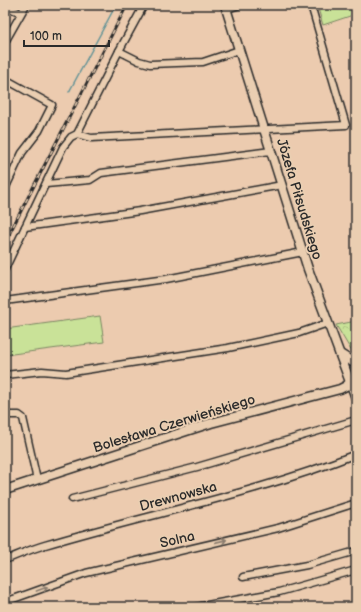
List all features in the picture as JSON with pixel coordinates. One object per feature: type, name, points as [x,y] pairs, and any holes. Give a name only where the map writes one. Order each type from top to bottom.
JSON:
[{"type":"street","points":[[5,42],[26,5]]},
{"type":"street","points":[[5,269],[64,148],[71,137],[77,134],[144,5]]},
{"type":"street","points":[[226,7],[240,5]]},
{"type":"street","points":[[77,134],[91,138],[346,125],[311,5]]},
{"type":"street","points":[[5,6],[21,13]]},
{"type":"street","name":"Józefa Piłsudskiego","points":[[226,7],[303,252],[328,324],[340,354],[353,380],[356,398]]},
{"type":"street","points":[[119,51],[144,63],[157,64],[203,62],[240,50]]},
{"type":"street","points":[[5,79],[52,105],[38,131],[22,153],[5,189]]},
{"type":"street","points":[[46,184],[90,180],[101,173],[272,151]]},
{"type":"street","points":[[25,227],[96,218],[188,203],[282,185]]},
{"type":"street","points":[[5,301],[166,279],[303,252]]},
{"type":"street","points":[[5,375],[42,371],[66,373],[228,348],[299,333],[328,324]]},
{"type":"street","points":[[340,354],[356,364]]},
{"type":"street","name":"Bolesława Czerwieńskiego","points":[[5,490],[211,423],[340,388],[346,386],[353,380]]},
{"type":"street","points":[[5,415],[19,415],[23,418],[37,480]]},
{"type":"street","points":[[72,499],[190,469],[356,420]]},
{"type":"street","name":"Drewnowska","points":[[5,560],[43,546],[274,483],[356,454]]},
{"type":"street","name":"Solna","points":[[5,602],[86,573],[278,528],[356,503]]},
{"type":"street","points":[[243,577],[307,565],[356,551]]},
{"type":"street","points":[[196,607],[279,592],[356,570]]},
{"type":"green space","points":[[317,5],[356,5],[356,14],[323,25]]},
{"type":"green space","points":[[100,316],[104,342],[5,355],[5,329]]},
{"type":"green space","points":[[356,321],[356,352],[352,352],[336,325]]},
{"type":"waterway","points":[[69,92],[116,5]]},
{"type":"railway","points":[[5,242],[127,5]]}]
